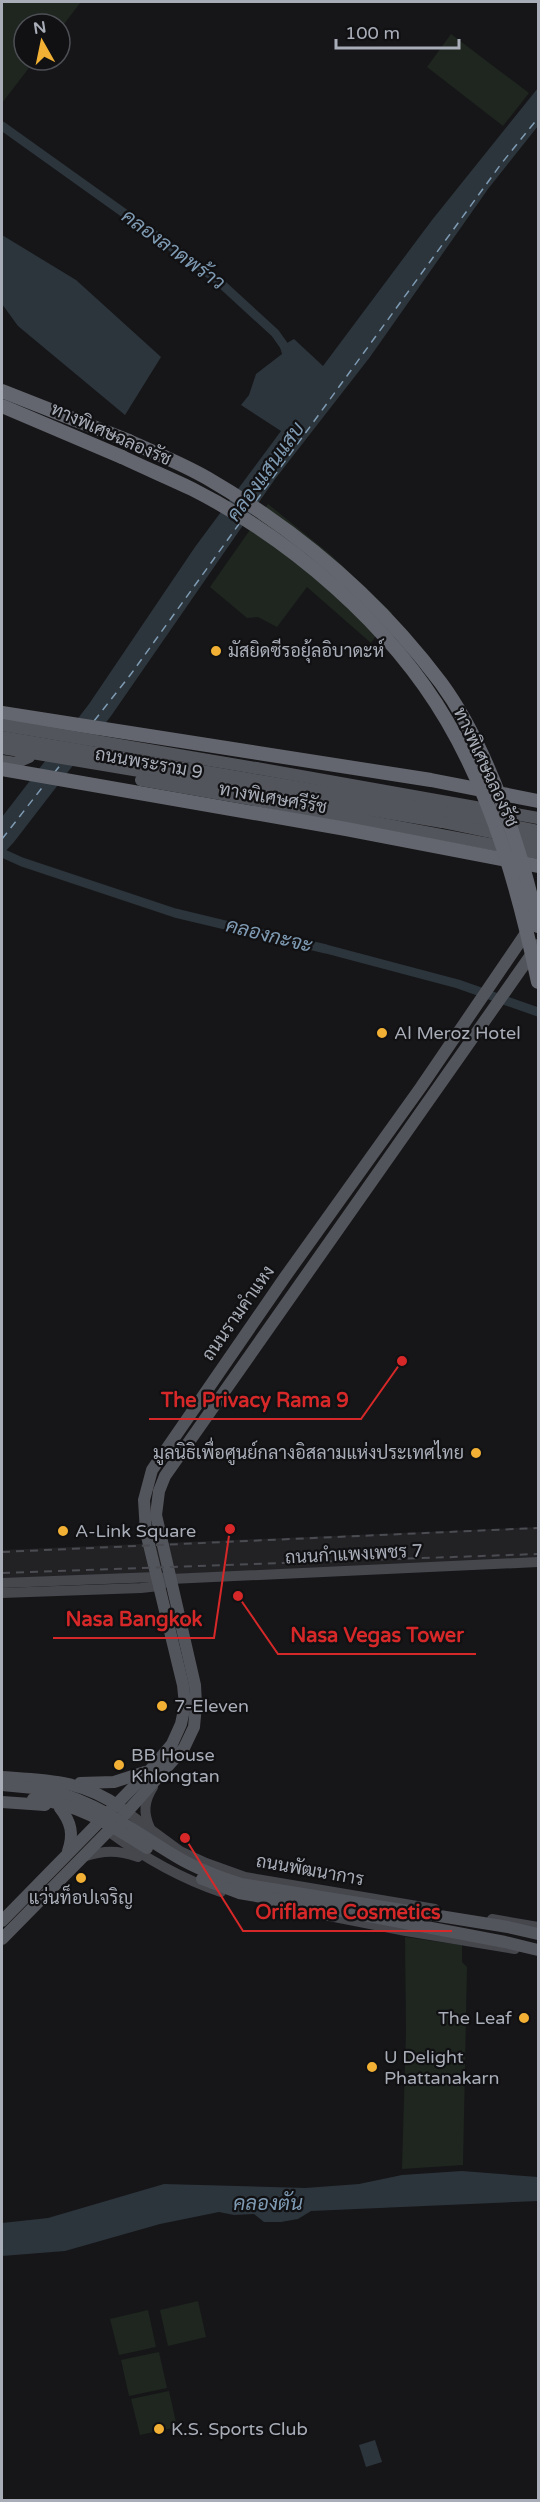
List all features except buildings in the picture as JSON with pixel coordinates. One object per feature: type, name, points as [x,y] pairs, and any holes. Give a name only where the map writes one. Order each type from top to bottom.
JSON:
[{"type":"highway","name":"ทางพิเศษฉลองรัช","points":[[2,391],[129,441],[206,478],[270,518],[322,557],[390,621],[441,684],[481,755],[513,832],[538,926]]},
{"type":"highway","name":"ทางพิเศษฉลองรัช","points":[[2,406],[193,490],[258,529],[315,569],[378,630],[428,690],[466,756],[498,831],[524,918],[538,982]]},
{"type":"highway","points":[[2,714],[420,779],[538,801]]},
{"type":"highway","name":"ทางพิเศษศรีรัช","points":[[2,769],[538,866]]},
{"type":"main road","points":[[2,714],[24,719],[32,724],[35,735],[34,748],[29,757],[15,763],[2,761]]},
{"type":"main road","name":"ถนนพระราม 9","points":[[2,725],[256,768],[536,823]]},
{"type":"main road","name":"ถนนพระราม 9","points":[[2,737],[536,823]]},
{"type":"main road","name":"ถนนพระราม 9","points":[[2,748],[442,822],[538,842]]},
{"type":"main road","name":"ถนนพระราม 9","points":[[2,755],[538,853]]},
{"type":"main road","name":"ถนนรามคำแหง","points":[[2,1939],[127,1812],[178,1735],[185,1705],[183,1685],[143,1513],[147,1484],[160,1456],[401,1115],[538,914]]},
{"type":"main road","name":"ถนนรามคำแหง","points":[[2,1921],[115,1803],[155,1772],[189,1738],[194,1727],[195,1685],[156,1515],[159,1491],[175,1459],[210,1414],[538,945]]},
{"type":"main road","points":[[401,1115],[413,1122]]},
{"type":"main road","points":[[197,1404],[210,1414]]},
{"type":"main road","name":"ถนนกำแพงเพชร 7","points":[[2,1593],[171,1579],[538,1562]]},
{"type":"main road","name":"ถนนกำแพงเพชร 7","points":[[2,1583],[157,1581]]},
{"type":"main road","points":[[2,1777],[114,1782],[155,1772]]},
{"type":"main road","points":[[151,1831],[145,1819],[146,1802],[155,1772]]},
{"type":"main road","points":[[65,1781],[99,1794],[127,1812]]},
{"type":"main road","points":[[2,1785],[33,1793]]},
{"type":"main road","name":"ถนนพัฒนาการ","points":[[33,1793],[52,1790],[85,1801],[179,1858],[209,1873],[241,1884],[508,1926],[538,1934]]},
{"type":"main road","points":[[2,1796],[33,1793]]},
{"type":"main road","name":"ถนนพัฒนาการ","points":[[33,1793],[83,1811],[204,1880],[239,1893],[505,1942],[538,1952]]},
{"type":"main road","points":[[2,1802],[60,1808],[108,1832]]},
{"type":"main road","points":[[60,1808],[68,1818],[71,1828],[71,1843],[66,1854]]},
{"type":"main road","name":"ถนนพัฒนาการ","points":[[127,1812],[180,1851],[245,1877],[538,1927]]},
{"type":"main road","name":"ถนนพัฒนาการ","points":[[108,1832],[156,1863],[198,1884],[226,1893],[406,1932],[538,1952]]},
{"type":"main road","points":[[82,1857],[98,1852],[118,1851],[156,1863]]},
{"type":"main road","points":[[226,1893],[226,1880],[232,1872]]},
{"type":"shaded area","points":[[2,2],[81,2],[72,14],[12,12],[12,72],[26,72],[2,103]]},
{"type":"shaded area","points":[[451,34],[529,93],[503,126],[427,67]]},
{"type":"shaded area","points":[[268,504],[331,555],[392,613],[371,643],[307,587],[277,627],[258,617],[247,618],[210,587]]},
{"type":"shaded area","points":[[538,1527],[538,1558],[2,1582],[2,1550]]},
{"type":"shaded area","points":[[405,1937],[462,1945],[462,1962],[467,1967],[463,2165],[402,2169],[406,2032]]},
{"type":"shaded area","points":[[198,2301],[206,2337],[168,2346],[160,2310]]},
{"type":"shaded area","points":[[148,2310],[156,2347],[119,2355],[110,2319]]},
{"type":"shaded area","points":[[159,2352],[167,2388],[129,2396],[121,2360]]},
{"type":"shaded area","points":[[169,2391],[177,2427],[140,2435],[131,2399]]},
{"type":"water","name":"คลองแสนแสบ","points":[[538,88],[538,126],[488,189],[370,357],[275,479],[111,716],[2,855],[2,817],[89,704],[195,547],[281,431],[241,405],[249,395],[256,374],[282,354],[280,347],[294,339],[323,366],[432,220]]},
{"type":"water","points":[[2,235],[76,280],[161,357],[125,415],[18,326],[2,304]]},
{"type":"water","name":"คลองตัน","points":[[462,2171],[538,2177],[538,2201],[311,2211],[298,2219],[281,2222],[264,2222],[254,2214],[234,2215],[219,2212],[160,2224],[65,2251],[2,2256],[2,2223],[48,2218],[164,2184],[305,2188],[359,2184],[402,2175]]},
{"type":"water","points":[[375,2440],[382,2462],[366,2467],[359,2445]]},
{"type":"waterway","name":"คลองลาดพร้าว","points":[[2,126],[215,278],[275,333],[290,354]]},
{"type":"waterway","name":"คลองกะจะ","points":[[2,853],[22,862],[175,913],[326,949],[458,984],[538,1012]]},
{"type":"ferry route","points":[[256,501],[501,164],[538,118]]},
{"type":"ferry route","points":[[94,721],[131,674],[239,524]]},
{"type":"ferry route","points":[[54,773],[62,763]]},
{"type":"ferry route","points":[[2,839],[45,784]]},
{"type":"railway","points":[[2,1552],[538,1528]]},
{"type":"railway","points":[[2,1573],[538,1554]]},
{"type":"place","name":"มัสยิดซีรอยุ้ลอิบาดะห์","points":[[216,651]]},
{"type":"place","name":"Al Meroz Hotel","points":[[382,1033]]},
{"type":"place","name":"The Privacy Rama 9","points":[[402,1361]]},
{"type":"place","name":"มูลนิธิเพื่อศูนย์กลางอิสลามแห่งประเทศไทย","points":[[476,1453]]},
{"type":"place","name":"Nasa Bangkok","points":[[230,1529]]},
{"type":"place","name":"A-Link Square","points":[[63,1531]]},
{"type":"place","name":"Nasa Vegas Tower","points":[[238,1596]]},
{"type":"place","name":"7-Eleven","points":[[162,1706]]},
{"type":"place","name":"BB House Khlongtan","points":[[119,1765]]},
{"type":"place","name":"Oriflame Cosmetics","points":[[185,1838]]},
{"type":"place","name":"แว่นท็อปเจริญ","points":[[81,1878]]},
{"type":"place","name":"The Leaf","points":[[524,2018]]},
{"type":"place","name":"U Delight Phattanakarn","points":[[372,2067]]},
{"type":"place","name":"K.S. Sports Club","points":[[159,2429]]}]
